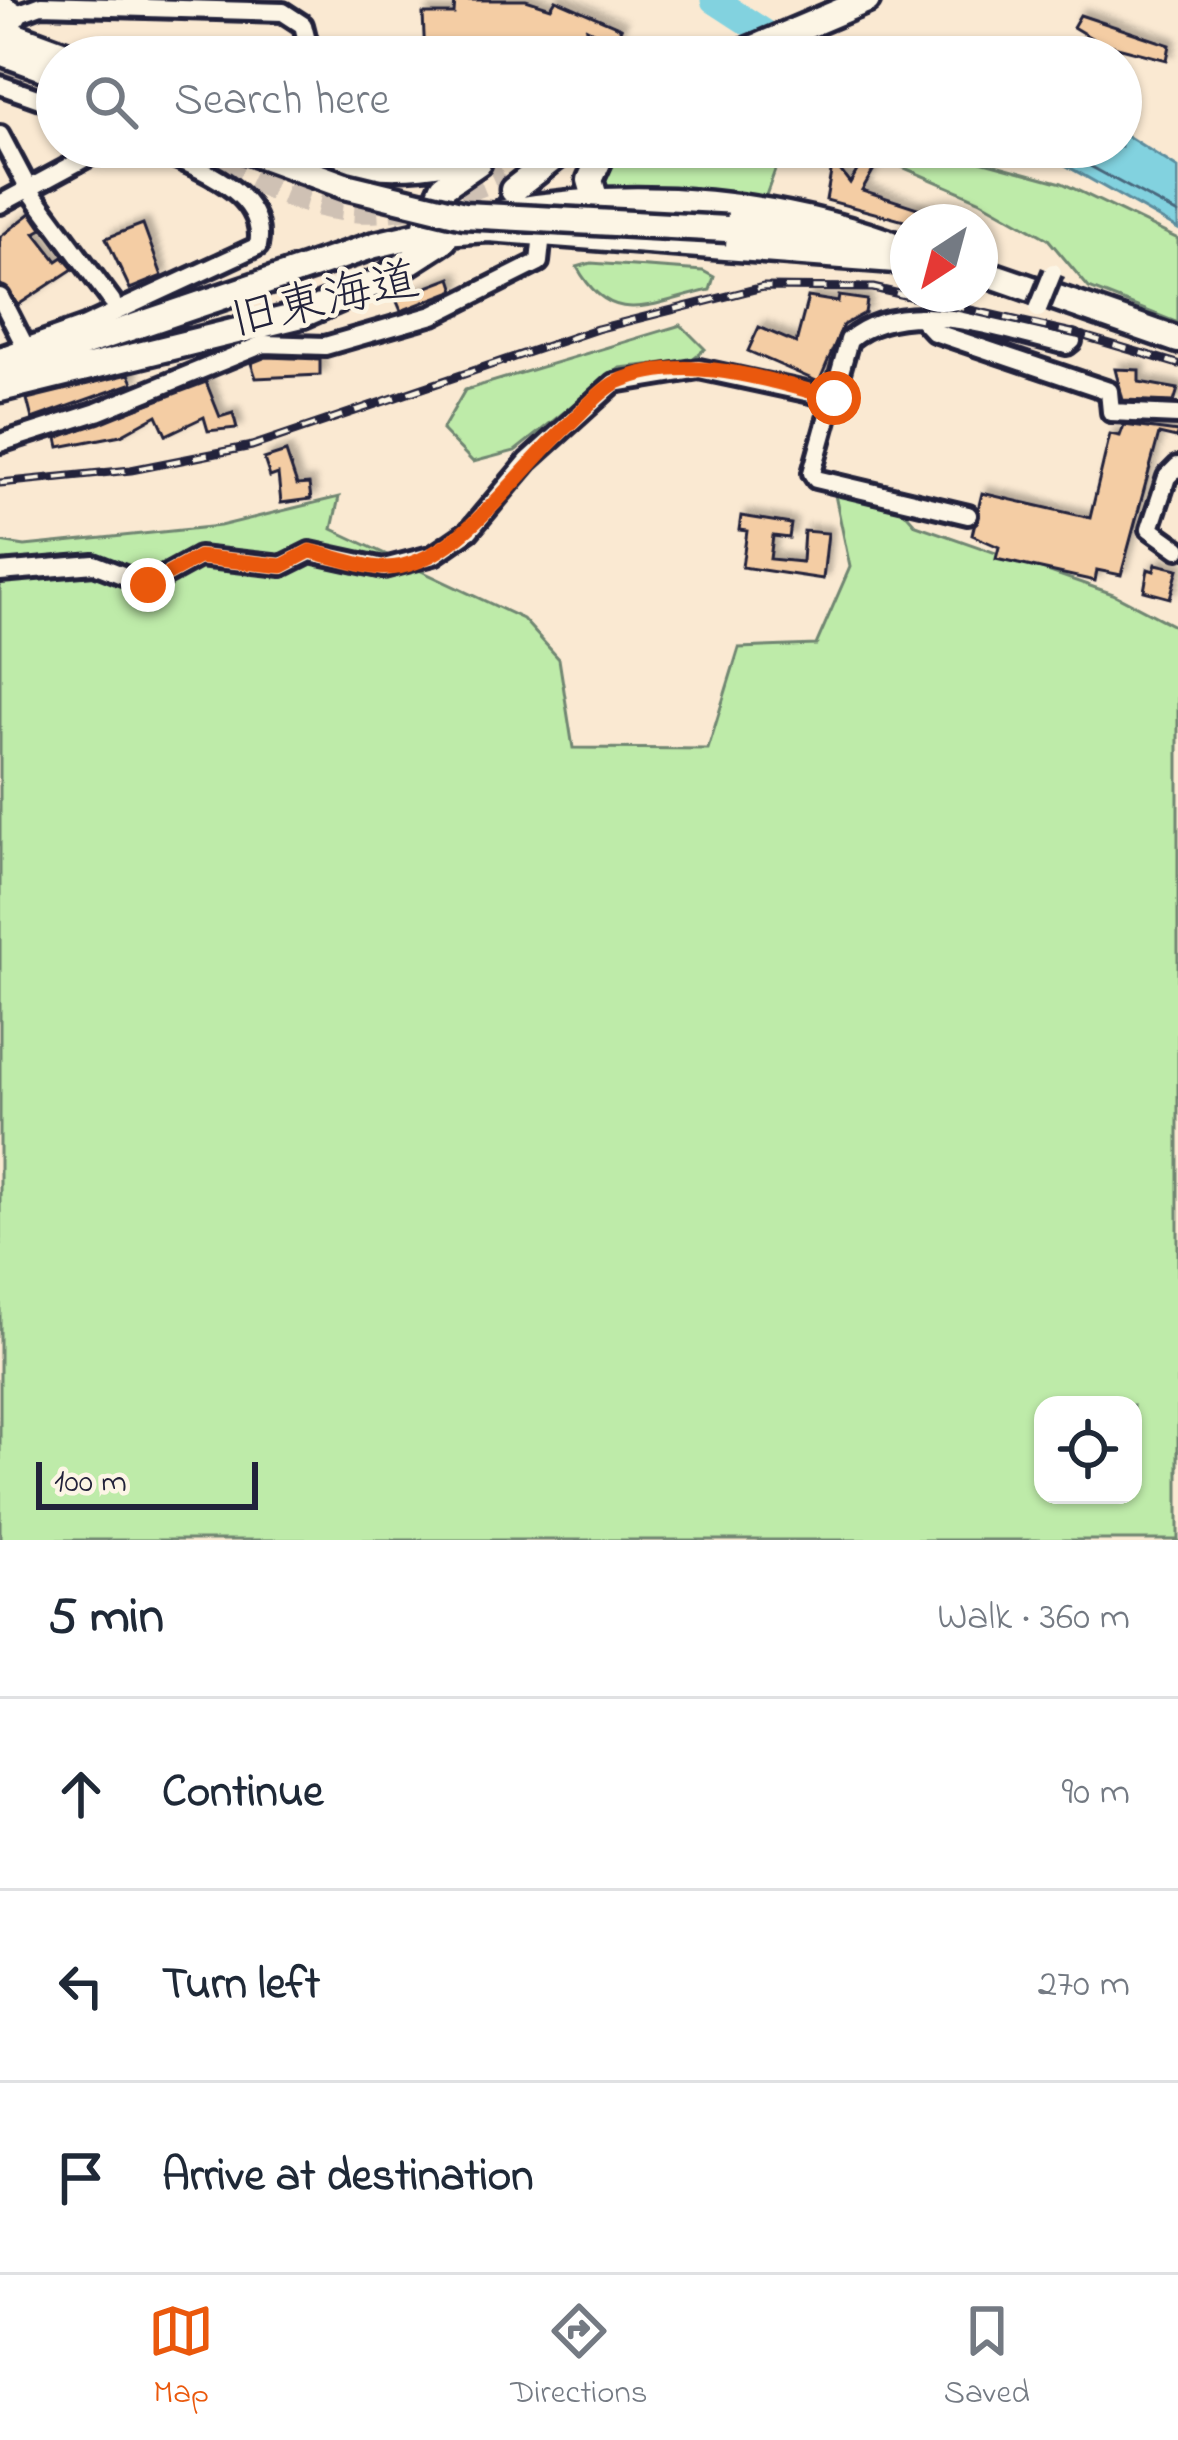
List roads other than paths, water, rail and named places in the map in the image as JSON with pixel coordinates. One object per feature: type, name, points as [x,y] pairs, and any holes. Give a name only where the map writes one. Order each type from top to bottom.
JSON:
[{"type":"highway","points":[[783,36],[867,0]]},
{"type":"highway","points":[[5,19],[36,36]]},
{"type":"highway","points":[[0,52],[36,65]]},
{"type":"highway","points":[[296,168],[345,186],[464,214],[727,229],[890,253]]},
{"type":"highway","points":[[435,237],[428,211],[442,187],[471,168]]},
{"type":"highway","points":[[527,168],[508,182],[532,168]]},
{"type":"highway","points":[[592,168],[596,201]]},
{"type":"highway","points":[[0,389],[302,315],[380,280],[435,237],[468,219],[545,205],[680,202],[779,212],[852,229],[890,247]]},
{"type":"highway","points":[[0,373],[375,244],[542,234],[890,255]]},
{"type":"highway","points":[[998,282],[1080,325],[1178,340]]},
{"type":"street","points":[[5,19],[41,5],[283,12],[303,25],[306,36]]},
{"type":"street","points":[[0,85],[36,98]]},
{"type":"street","points":[[0,135],[28,188],[112,302]]},
{"type":"street","points":[[0,204],[66,168]]},
{"type":"street","points":[[0,356],[202,276],[258,246],[250,206],[218,178],[196,168]]},
{"type":"street","points":[[542,234],[545,205]]},
{"type":"street","name":"旧東海道","points":[[0,443],[264,344],[325,346],[433,315],[539,262],[542,234]]},
{"type":"street","points":[[1038,309],[1053,272]]},
{"type":"street","points":[[0,297],[26,346]]},
{"type":"street","points":[[920,316],[934,332],[1109,391],[1111,412],[1178,415]]},
{"type":"street","points":[[968,515],[816,479],[812,473],[849,340],[866,326],[920,316],[1066,345],[1080,325]]},
{"type":"street","points":[[133,365],[146,391]]},
{"type":"street","points":[[0,572],[94,564],[148,585],[199,557],[282,566],[310,551],[384,568],[434,555],[469,531],[528,461],[614,383],[648,373],[699,369],[834,398]]},
{"type":"street","points":[[1178,466],[1167,477],[1150,529],[1178,549]]},
{"type":"water","points":[[1142,145],[1178,168],[1178,229],[1070,168],[1142,168]]},
{"type":"waterway","points":[[714,0],[770,36]]},
{"type":"tunnel","points":[[0,71],[36,83]]},
{"type":"tunnel","points":[[228,168],[307,201],[377,211],[414,206],[504,175]]},
{"type":"railway","points":[[0,483],[131,470],[252,446],[597,329],[763,287],[873,288],[1077,334],[1178,364]]}]
